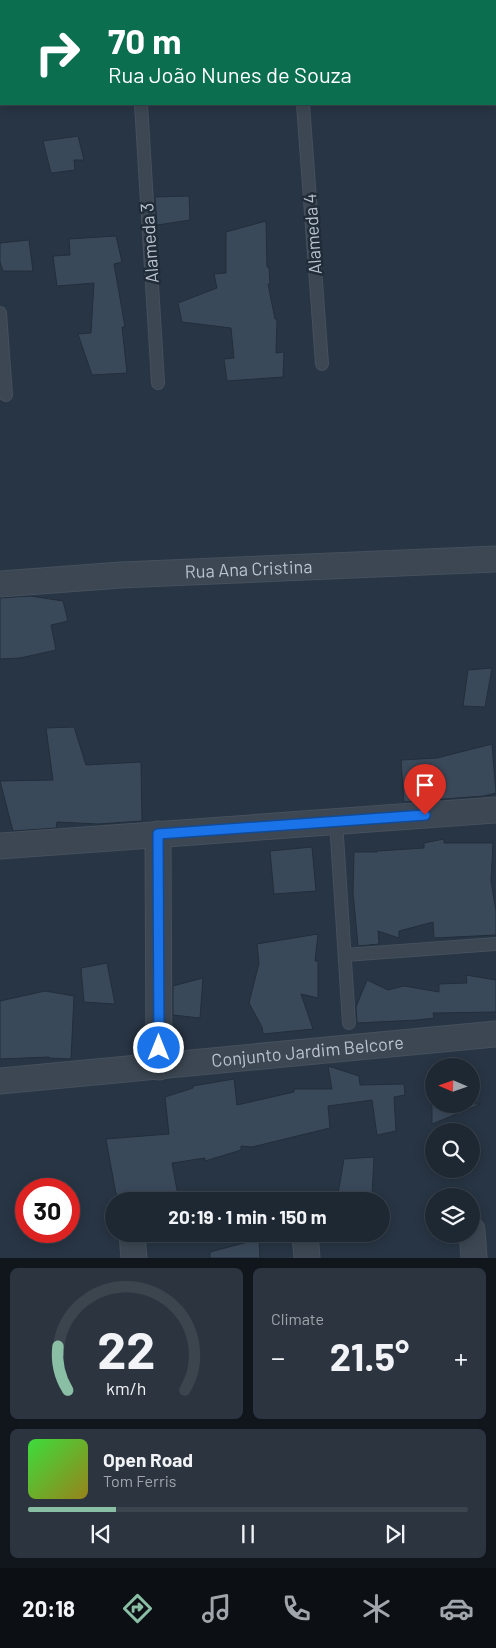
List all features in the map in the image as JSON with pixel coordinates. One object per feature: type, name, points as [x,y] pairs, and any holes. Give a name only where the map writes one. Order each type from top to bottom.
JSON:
[{"type":"street","name":"Rua Ana Cristina","points":[[0,584],[122,575],[496,559]]},
{"type":"street","points":[[0,846],[496,810]]},
{"type":"street","points":[[158,834],[159,1067]]},
{"type":"street","name":"Conjunto Jardim Belcore","points":[[0,1081],[496,1034]]},
{"type":"street","points":[[133,1242],[134,1258]]},
{"type":"street","points":[[473,1243],[474,1258]]},
{"type":"lane","name":"Alameda 3","points":[[141,105],[158,383]]},
{"type":"lane","name":"Alameda 4","points":[[303,105],[322,364]]},
{"type":"lane","points":[[0,313],[6,395]]},
{"type":"lane","points":[[336,821],[349,1024]]},
{"type":"lane","points":[[345,955],[496,944]]},
{"type":"building","points":[[78,136],[84,160],[74,160],[75,170],[51,173],[43,141]]},
{"type":"building","points":[[189,196],[190,220],[157,225],[155,197]]},
{"type":"building","points":[[266,221],[267,267],[269,267],[270,284],[268,284],[275,319],[277,319],[276,353],[284,352],[283,377],[227,381],[224,359],[234,358],[231,328],[182,322],[178,303],[217,288],[214,274],[226,273],[226,232]]},
{"type":"building","points":[[116,236],[122,262],[114,264],[125,327],[122,327],[127,373],[92,375],[78,334],[91,333],[94,283],[57,286],[53,256],[70,255],[69,239]]},
{"type":"building","points":[[29,240],[33,271],[3,271],[0,262],[0,243]]},
{"type":"building","points":[[30,596],[63,601],[68,621],[51,625],[56,650],[20,658],[0,659],[0,598]]},
{"type":"building","points":[[492,668],[485,707],[463,706],[468,670]]},
{"type":"building","points":[[74,727],[86,765],[141,762],[142,821],[98,824],[57,822],[56,828],[13,831],[0,781],[53,780],[46,728]]},
{"type":"building","points":[[492,744],[496,793],[484,796],[404,802],[401,760],[437,758]]},
{"type":"building","points":[[444,839],[444,843],[493,843],[491,881],[496,911],[496,935],[434,938],[433,922],[399,931],[399,938],[378,931],[379,944],[358,946],[353,892],[354,852],[424,848],[424,843]]},
{"type":"building","points":[[312,847],[316,891],[274,894],[270,851]]},
{"type":"building","points":[[318,934],[315,961],[318,961],[318,998],[301,994],[313,1029],[263,1034],[262,1027],[249,1003],[259,963],[257,944]]},
{"type":"building","points":[[107,963],[115,1004],[84,1002],[81,968]]},
{"type":"building","points":[[466,975],[496,980],[496,1012],[433,1013],[434,1018],[357,1023],[356,1007],[367,980],[388,990],[404,986],[439,992],[439,984],[467,983]]},
{"type":"building","points":[[203,978],[200,1018],[173,1015],[173,986]]},
{"type":"building","points":[[45,991],[74,996],[71,1059],[49,1057],[0,1059],[0,1001]]},
{"type":"building","points":[[328,1066],[359,1076],[360,1085],[404,1084],[405,1095],[394,1097],[396,1131],[377,1135],[372,1100],[328,1106],[330,1128],[252,1147],[241,1146],[241,1150],[205,1161],[205,1158],[172,1163],[177,1192],[116,1192],[106,1139],[169,1134],[165,1097],[193,1088],[193,1086],[234,1079],[237,1105],[294,1092],[294,1089],[332,1089]]},
{"type":"building","points":[[432,1113],[459,1113],[434,1123],[432,1123]]},
{"type":"building","points":[[374,1157],[372,1192],[338,1192],[344,1159]]},
{"type":"building","points":[[248,1242],[259,1242],[260,1258],[210,1258],[210,1252]]},
{"type":"route","points":[[159,1048],[158,834],[425,815]]}]
